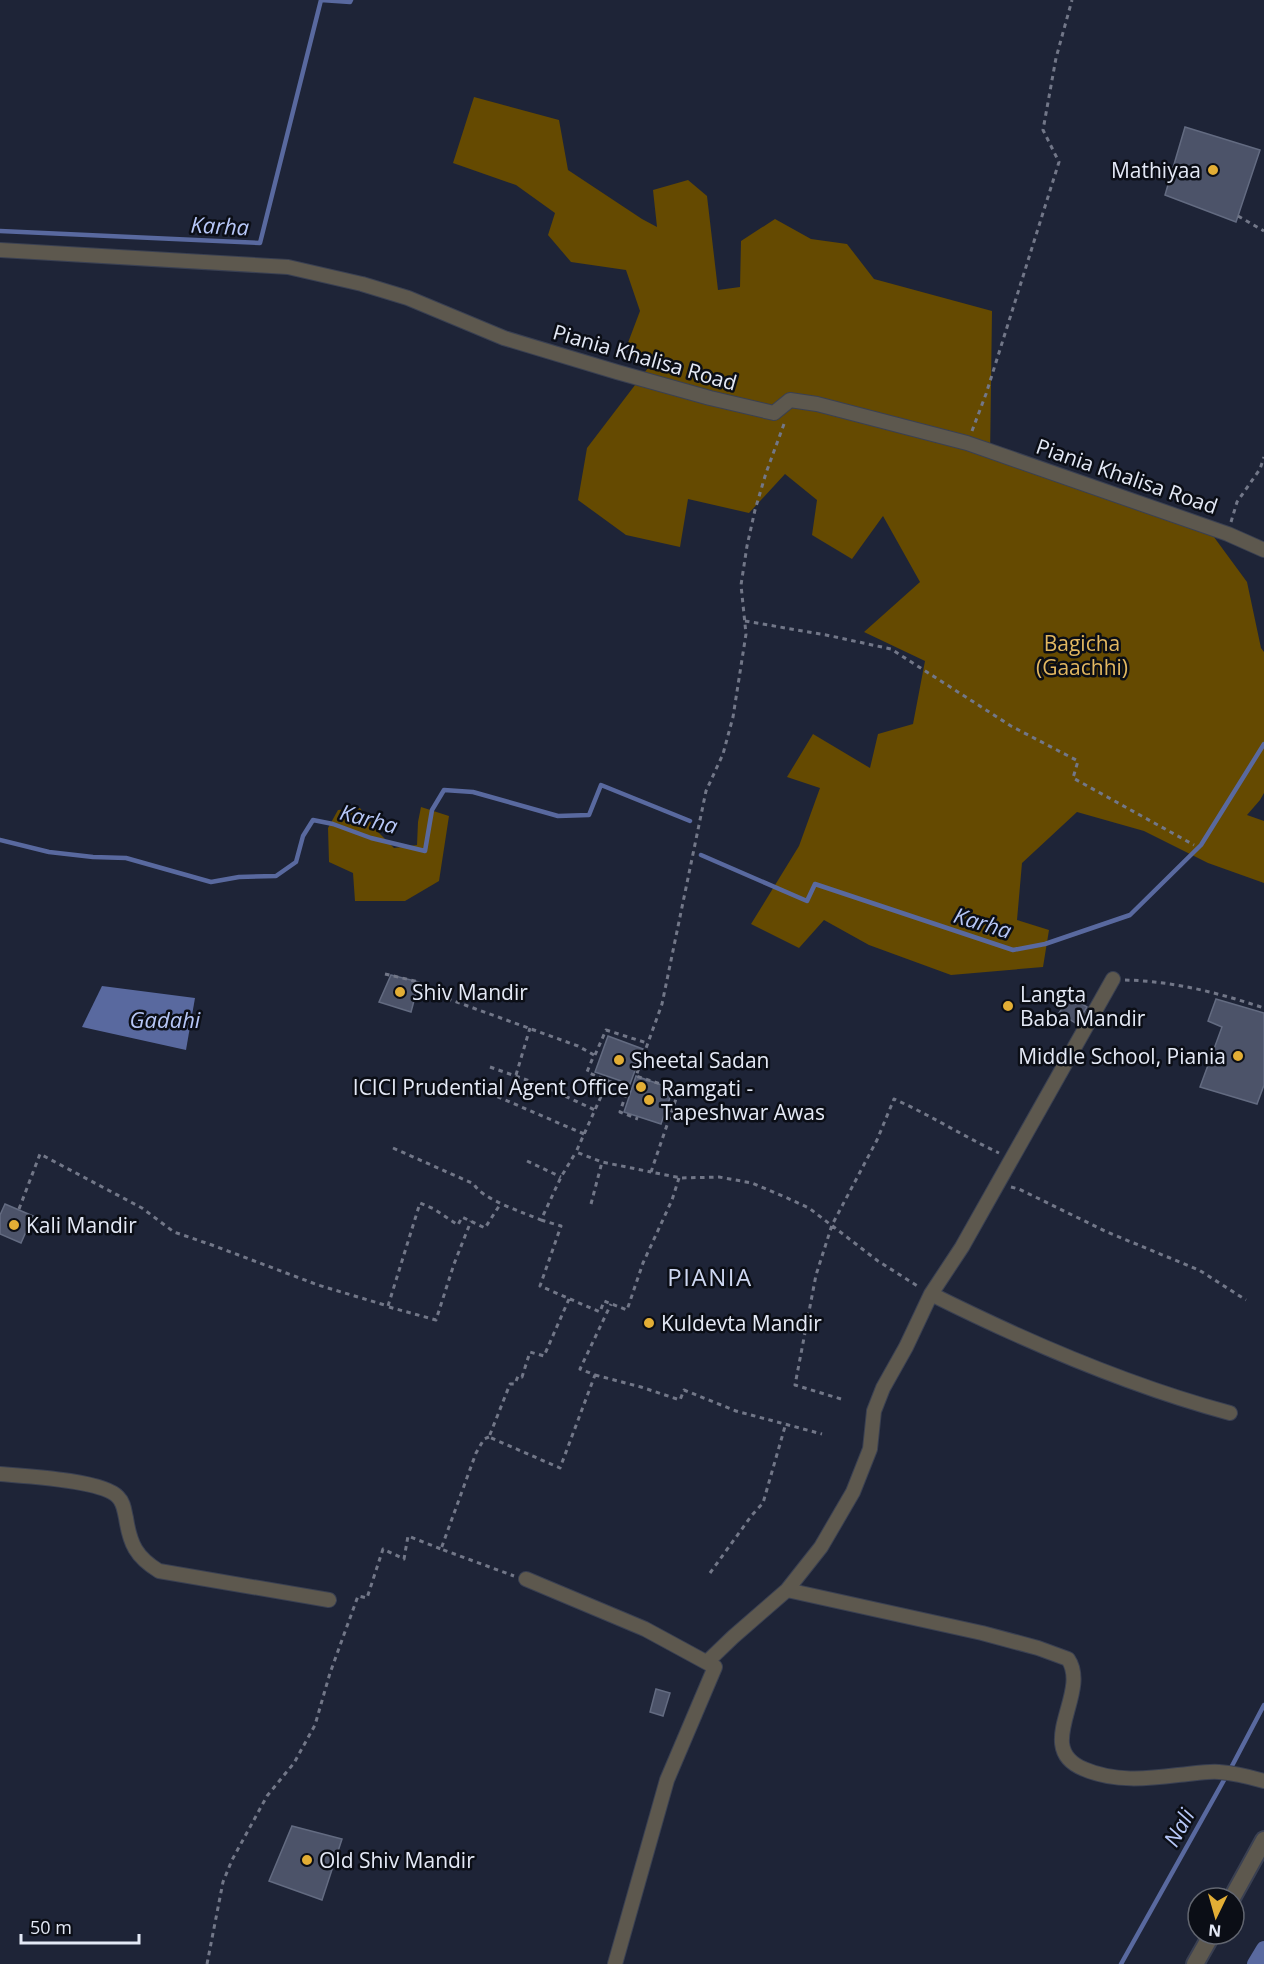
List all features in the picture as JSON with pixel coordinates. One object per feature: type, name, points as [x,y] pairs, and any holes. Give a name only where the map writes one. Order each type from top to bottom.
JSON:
[{"type":"street","name":"Piania Khalisa Road","points":[[0,250],[288,267],[362,284],[408,298],[504,338],[710,398],[774,413],[790,400],[817,404],[968,444],[1228,534],[1264,550]]},
{"type":"street","points":[[707,1662],[787,1590],[821,1548],[853,1492],[870,1449],[874,1411],[883,1388],[906,1347],[931,1294],[962,1247],[1113,979]]},
{"type":"street","points":[[931,1294],[992,1324],[1104,1372],[1188,1402],[1230,1413]]},
{"type":"street","points":[[0,1474],[63,1480],[100,1488],[116,1495],[123,1504],[132,1543],[144,1562],[159,1571],[329,1600]]},
{"type":"street","points":[[526,1579],[645,1629],[715,1666],[667,1780],[615,1964]]},
{"type":"street","points":[[787,1590],[982,1633],[1038,1648],[1068,1659],[1074,1671],[1074,1683],[1062,1734],[1062,1749],[1067,1759],[1076,1766],[1113,1778],[1160,1778],[1220,1772],[1264,1781]]},
{"type":"street","points":[[1239,1886],[1264,1840]]},
{"type":"street","points":[[1195,1964],[1205,1946]]},
{"type":"path","points":[[968,444],[1059,162],[1043,130],[1056,58],[1072,0]]},
{"type":"path","points":[[1238,216],[1264,231]]},
{"type":"path","points":[[651,1172],[679,1090],[636,1077],[664,994],[706,791],[723,754],[733,717],[746,634],[741,585],[747,546],[755,510],[783,429],[790,400]]},
{"type":"path","points":[[1228,534],[1238,502],[1260,469],[1264,457]]},
{"type":"path","points":[[745,621],[891,649],[1011,726],[1078,761],[1073,778],[1194,845]]},
{"type":"path","points":[[385,974],[419,982],[418,988],[578,1046],[594,1055]]},
{"type":"path","points":[[1113,979],[1151,981],[1190,987],[1232,997],[1264,1008]]},
{"type":"path","points":[[516,1075],[530,1028]]},
{"type":"path","points":[[638,1119],[620,1112],[628,1088],[588,1072],[606,1030],[647,1042]]},
{"type":"path","points":[[490,1067],[516,1075],[596,1110]]},
{"type":"path","points":[[541,1220],[561,1177],[576,1152],[608,1081]]},
{"type":"path","points":[[489,1093],[584,1134]]},
{"type":"path","points":[[841,1399],[795,1385],[816,1275],[832,1225],[877,1140],[894,1099],[930,1115],[940,1124],[1012,1160]]},
{"type":"path","points":[[393,1148],[474,1184],[475,1188],[501,1203],[561,1226],[540,1286],[600,1312],[604,1301],[627,1310],[679,1178]]},
{"type":"path","points":[[576,1152],[602,1162],[679,1178],[719,1177],[752,1183],[809,1208],[878,1262],[931,1294]]},
{"type":"path","points":[[20,1209],[40,1154],[142,1208],[174,1232],[307,1281],[436,1320],[471,1221]]},
{"type":"path","points":[[527,1161],[561,1177]]},
{"type":"path","points":[[591,1204],[602,1162]]},
{"type":"path","points":[[998,1184],[1019,1189],[1107,1232],[1199,1270],[1246,1300]]},
{"type":"path","points":[[388,1306],[420,1203],[434,1209],[458,1225],[462,1217],[485,1228],[501,1203]]},
{"type":"path","points":[[441,1549],[476,1453],[484,1439],[489,1437],[510,1384],[515,1384],[518,1376],[522,1377],[530,1352],[544,1356],[569,1299]]},
{"type":"path","points":[[611,1304],[580,1369],[680,1400],[684,1390],[761,1419],[786,1423],[822,1434]]},
{"type":"path","points":[[489,1437],[560,1468],[595,1375]]},
{"type":"path","points":[[710,1573],[763,1503],[786,1423]]},
{"type":"path","points":[[207,1964],[223,1882],[232,1860],[267,1796],[294,1763],[315,1725],[330,1673],[358,1596],[367,1598],[383,1549],[404,1559],[408,1536],[526,1579]]},
{"type":"green space","name":"Bagicha (Gaachhi)","points":[[474,97],[559,120],[568,170],[657,227],[653,190],[688,180],[707,196],[718,290],[740,287],[741,241],[775,219],[811,239],[847,244],[874,279],[992,311],[990,458],[1211,533],[1247,582],[1261,648],[1264,652],[1264,793],[1247,815],[1264,821],[1264,883],[1208,863],[1144,831],[1077,812],[1022,863],[1017,920],[1049,930],[1043,967],[951,975],[869,945],[824,920],[799,948],[751,924],[799,846],[820,788],[787,777],[813,734],[870,768],[878,734],[913,724],[925,661],[864,632],[920,582],[883,516],[852,559],[812,535],[817,500],[785,474],[749,513],[688,499],[680,547],[626,535],[578,500],[587,448],[648,368],[626,348],[640,311],[626,270],[571,262],[548,235],[555,213],[516,185],[453,163]]},
{"type":"green space","points":[[421,807],[449,816],[439,881],[405,901],[355,901],[353,873],[329,862],[328,828],[338,810],[360,808],[377,831],[394,848],[417,845]]},
{"type":"water","name":"Gadahi","points":[[102,986],[195,998],[186,1050],[82,1027]]},
{"type":"building","name":"Mathiyaa","points":[[1185,127],[1260,150],[1236,222],[1165,195]]},
{"type":"building","name":"Shiv Mandir","points":[[391,975],[419,982],[411,1012],[379,1002]]},
{"type":"building","points":[[1070,996],[1087,1007],[1077,1024],[1059,1013]]},
{"type":"building","name":"Middle School, Piania","points":[[1216,999],[1264,1013],[1264,1085],[1257,1104],[1200,1087],[1222,1027],[1208,1021]]},
{"type":"building","name":"Sheetal Sadan","points":[[608,1036],[643,1049],[630,1084],[595,1072]]},
{"type":"building","name":"Ramgati - Tapeshwar Awas","points":[[636,1076],[673,1089],[661,1124],[624,1112]]},
{"type":"building","name":"Kali Mandir","points":[[5,1204],[33,1216],[21,1243],[0,1234],[0,1215]]},
{"type":"building","points":[[656,1689],[670,1693],[663,1716],[650,1712]]},
{"type":"building","name":"Old Shiv Mandir","points":[[292,1826],[342,1839],[322,1900],[269,1881]]},
{"type":"waterway","name":"Karha","points":[[321,0],[350,2],[351,0]]},
{"type":"waterway","name":"Karha","points":[[0,231],[260,243],[321,0]]},
{"type":"waterway","name":"Karha","points":[[701,855],[807,901],[815,884],[1013,950],[1045,944],[1130,915],[1201,845],[1264,744]]},
{"type":"waterway","name":"Karha","points":[[0,840],[49,852],[126,858],[211,882],[239,877],[276,876],[296,862],[303,836],[313,820],[333,824],[371,838],[425,851],[432,810],[444,790],[473,792],[558,816],[589,815],[601,785],[690,821]]},
{"type":"waterway","name":"Nali","points":[[1121,1964],[1264,1705]]},
{"type":"waterway","points":[[1255,1964],[1264,1949]]},
{"type":"place","name":"Mathiyaa","points":[[1213,170]]},
{"type":"place","name":"Shiv Mandir","points":[[400,992]]},
{"type":"place","name":"Langta Baba Mandir","points":[[1008,1006]]},
{"type":"place","name":"Middle School, Piania","points":[[1238,1056]]},
{"type":"place","name":"Sheetal Sadan","points":[[619,1060]]},
{"type":"place","name":"ICICI Prudential Agent Office","points":[[641,1087]]},
{"type":"place","name":"Ramgati - Tapeshwar Awas","points":[[649,1100]]},
{"type":"place","name":"Kali Mandir","points":[[14,1225]]},
{"type":"place","name":"Kuldevta Mandir","points":[[649,1323]]},
{"type":"place","name":"Old Shiv Mandir","points":[[307,1860]]},
{"type":"district","name":"PIANIA","points":[[710,1276]]}]
